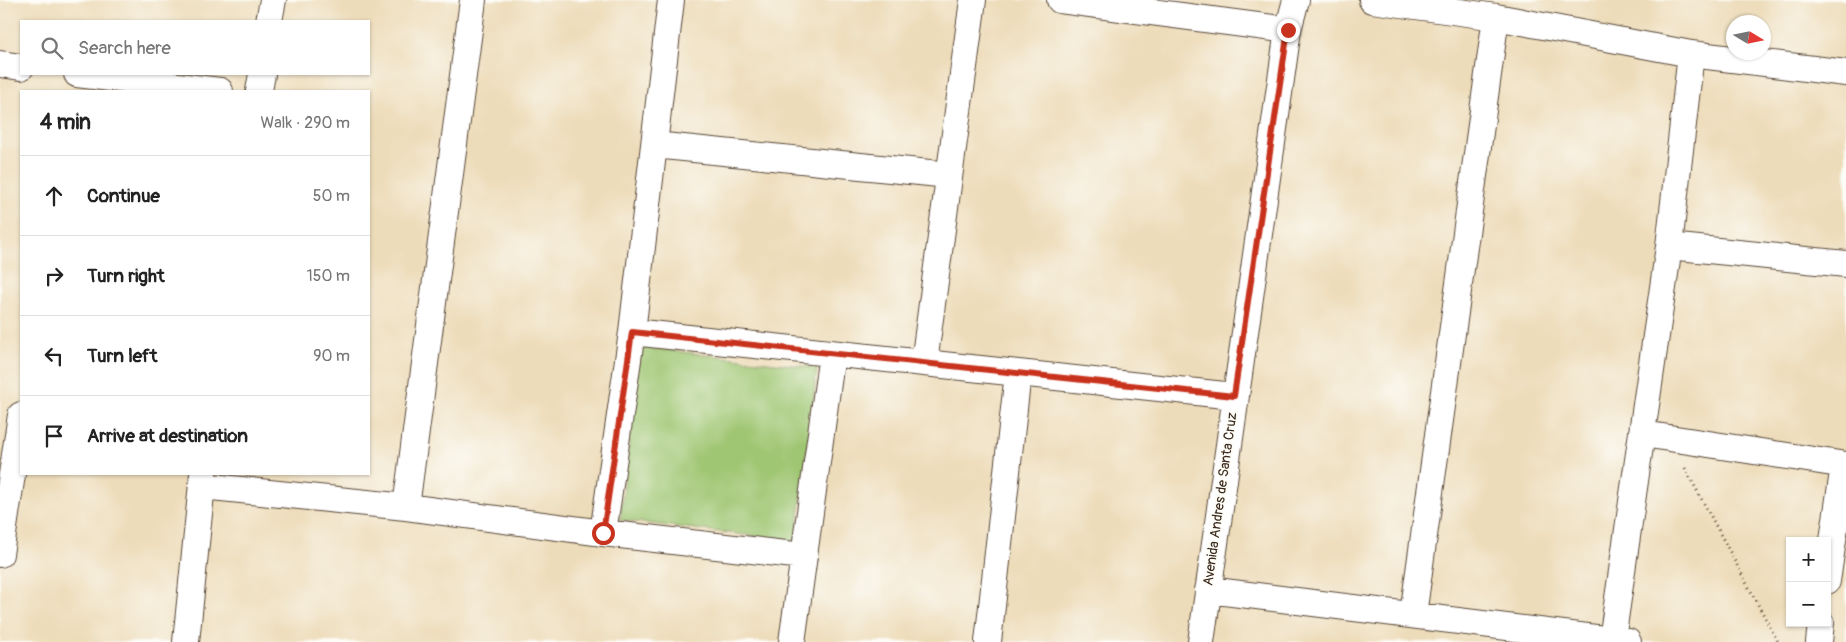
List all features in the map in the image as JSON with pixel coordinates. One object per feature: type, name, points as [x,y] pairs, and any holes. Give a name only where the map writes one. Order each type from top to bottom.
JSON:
[{"type":"street","points":[[270,20],[272,0]]},
{"type":"street","points":[[406,507],[473,0]]},
{"type":"street","points":[[603,533],[632,332],[671,0]]},
{"type":"street","points":[[924,363],[973,0]]},
{"type":"street","points":[[1060,0],[1288,30]]},
{"type":"street","name":"Avenida Andres de Santa Cruz","points":[[1201,642],[1234,396],[1288,30],[1296,0]]},
{"type":"street","points":[[1372,0],[1496,17],[1692,54],[1846,73]]},
{"type":"street","points":[[1413,615],[1496,17]]},
{"type":"street","points":[[1208,590],[1620,641],[1643,434],[1669,246],[1692,54]]},
{"type":"street","points":[[0,64],[20,67]]},
{"type":"street","points":[[70,90],[73,75]]},
{"type":"street","points":[[85,75],[212,90]]},
{"type":"street","points":[[259,90],[262,75]]},
{"type":"street","points":[[654,145],[949,175]]},
{"type":"street","points":[[1669,246],[1846,264]]},
{"type":"street","points":[[632,332],[1234,396]]},
{"type":"street","points":[[792,642],[832,354]]},
{"type":"street","points":[[988,642],[1018,373]]},
{"type":"street","points":[[0,554],[20,421]]},
{"type":"street","points":[[1643,434],[1845,465],[1831,555]]},
{"type":"street","points":[[186,642],[202,480],[603,533],[803,556]]},
{"type":"street","points":[[1819,642],[1821,627]]},
{"type":"path","points":[[1669,438],[1778,642]]},
{"type":"green space","points":[[640,347],[817,368],[796,541],[620,520]]},
{"type":"route","points":[[603,533],[632,332],[1234,396],[1288,30]]}]
